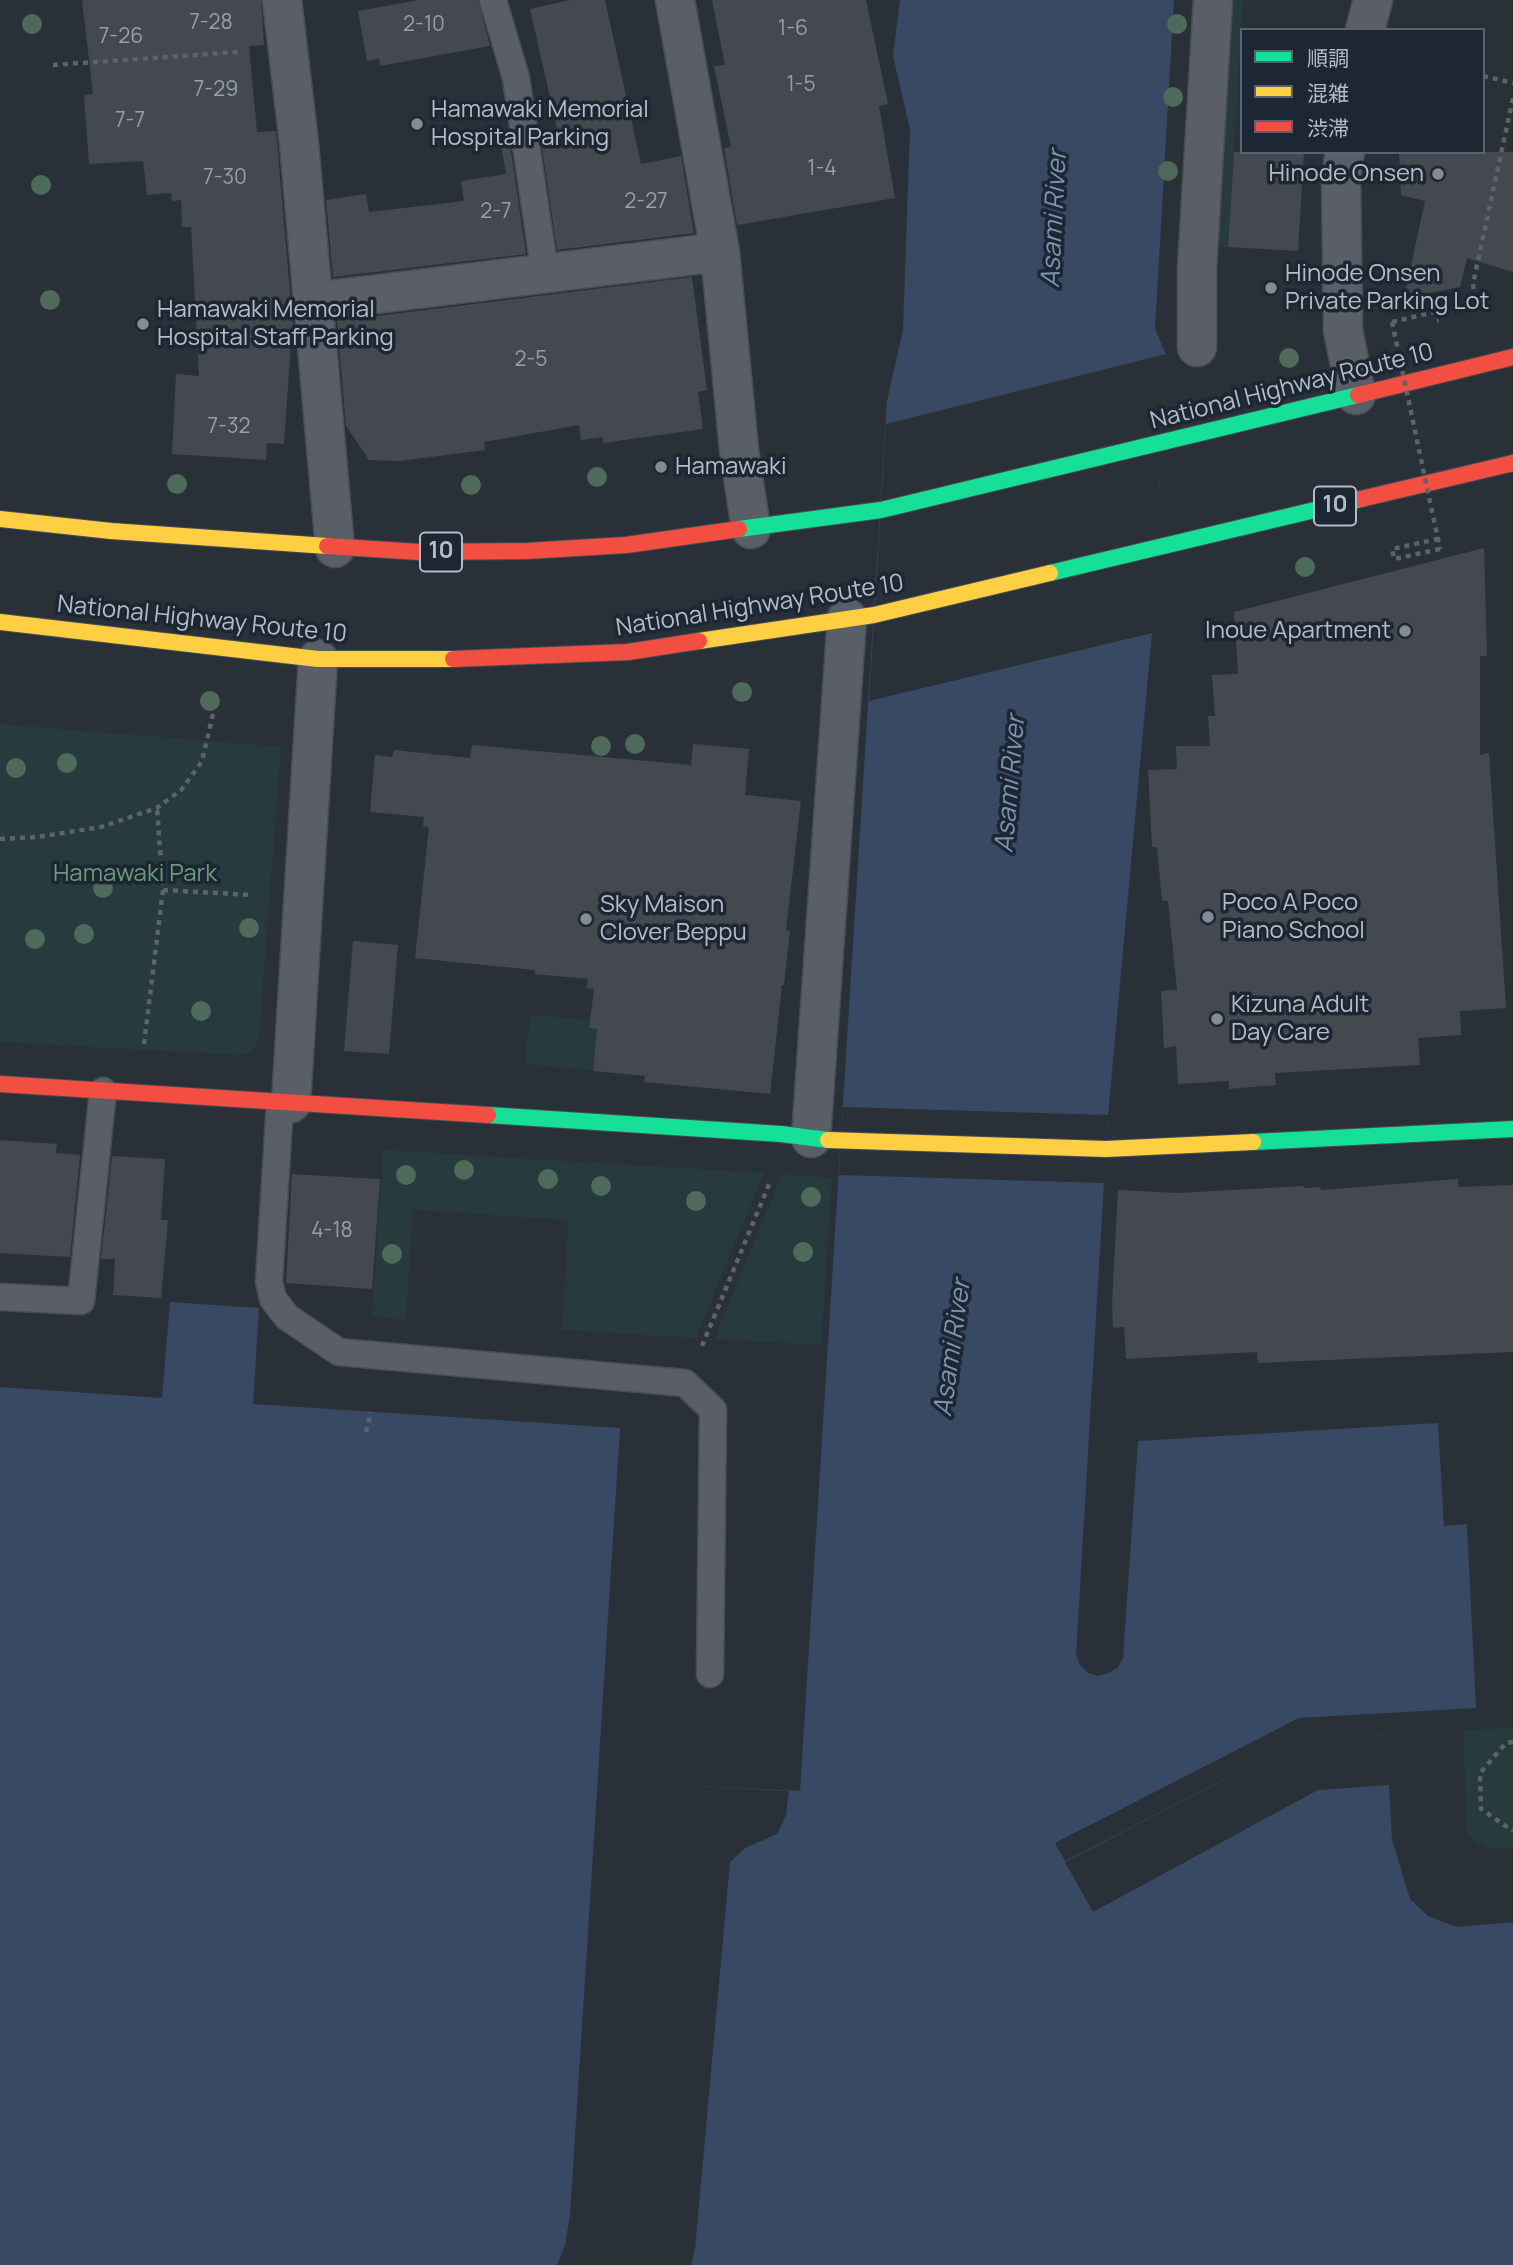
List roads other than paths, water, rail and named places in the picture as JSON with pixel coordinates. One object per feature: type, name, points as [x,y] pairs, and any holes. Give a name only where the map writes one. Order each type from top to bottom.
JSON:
[{"type":"main road","name":"National Highway Route 10","points":[[0,520],[335,548],[419,552],[527,551],[626,545],[881,510],[1513,357]]},
{"type":"main road","name":"National Highway Route 10","points":[[0,622],[318,659],[417,660],[628,652],[861,617],[1513,463]]},
{"type":"main road","points":[[0,1084],[811,1137],[1106,1149],[1513,1129]]},
{"type":"street","points":[[282,0],[299,143],[335,548]]},
{"type":"street","points":[[675,0],[720,252],[739,450],[751,529]]},
{"type":"street","points":[[1197,347],[1197,268],[1213,0]]},
{"type":"street","points":[[1366,28],[1373,0]]},
{"type":"street","points":[[1345,154],[1341,177],[1343,330],[1356,395]]},
{"type":"street","points":[[312,302],[720,252]]},
{"type":"street","points":[[811,1137],[861,617]]},
{"type":"street","points":[[285,1103],[303,897],[318,659]]},
{"type":"lane","points":[[493,0],[516,78],[545,273]]},
{"type":"lane","points":[[0,1297],[81,1301],[103,1091]]},
{"type":"lane","points":[[285,1103],[269,1281],[273,1299],[287,1317],[339,1352],[685,1383],[713,1410],[710,1674]]},
{"type":"water","name":"Asami River","points":[[900,0],[1174,0],[1155,329],[1166,354],[1152,633],[1108,1115],[1076,1655],[1080,1665],[1088,1673],[1098,1676],[1118,1667],[1123,1658],[1138,1441],[1438,1423],[1444,1526],[1467,1524],[1476,1708],[1299,1718],[1055,1843],[1065,1861],[1303,1739],[1452,1730],[1461,1835],[1479,1855],[1513,1855],[1513,2265],[623,2265],[630,2234],[663,1784],[800,1791],[887,401],[903,330],[910,129],[893,56]]},
{"type":"water","points":[[170,1302],[259,1308],[253,1404],[620,1428],[570,2216],[565,2245],[557,2265],[0,2265],[0,1387],[162,1398]]},
{"type":"place","name":"Hamawaki Memorial Hospital Parking","points":[[417,124]]},
{"type":"place","name":"Hinode Onsen","points":[[1438,174]]},
{"type":"place","name":"Hinode Onsen Private Parking Lot","points":[[1271,288]]},
{"type":"place","name":"Hamawaki Memorial Hospital Staff Parking","points":[[143,324]]},
{"type":"place","name":"Hamawaki","points":[[661,467]]},
{"type":"place","name":"Inoue Apartment","points":[[1405,631]]},
{"type":"place","name":"Poco A Poco Piano School","points":[[1208,917]]},
{"type":"place","name":"Sky Maison Clover Beppu","points":[[586,919]]},
{"type":"place","name":"Kizuna Adult Day Care","points":[[1217,1019]]},
{"type":"park label","name":"Hamawaki Park","points":[[135,874]]}]
